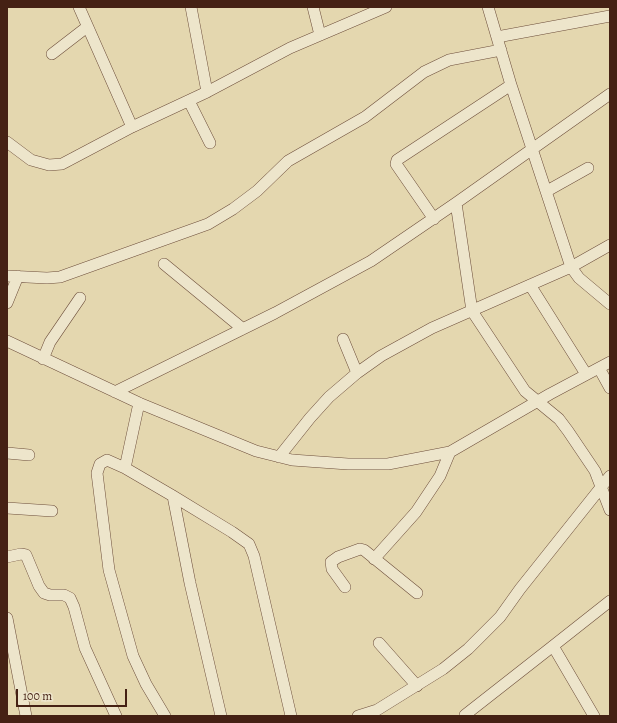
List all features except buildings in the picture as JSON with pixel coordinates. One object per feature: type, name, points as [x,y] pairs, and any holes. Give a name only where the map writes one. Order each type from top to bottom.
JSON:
[{"type":"street","points":[[79,7],[132,127]]},
{"type":"street","points":[[191,7],[208,92]]},
{"type":"street","points":[[313,7],[320,35]]},
{"type":"street","points":[[7,142],[31,160],[40,163],[56,165],[70,161],[132,127],[208,92],[269,59],[320,35],[386,7]]},
{"type":"street","points":[[488,7],[511,85],[571,267],[582,281],[610,304]]},
{"type":"street","points":[[497,37],[610,16]]},
{"type":"street","points":[[52,54],[87,27]]},
{"type":"street","points":[[7,303],[12,276],[47,278],[60,277],[208,224],[233,209],[257,191],[288,161],[365,117],[424,72],[449,60],[500,50]]},
{"type":"street","points":[[434,219],[396,164],[397,160],[511,85]]},
{"type":"street","points":[[115,392],[243,329],[361,267],[434,219],[610,94]]},
{"type":"street","points":[[189,101],[210,143]]},
{"type":"street","points":[[547,192],[588,168]]},
{"type":"street","points":[[456,203],[472,311],[520,384],[536,402],[552,413],[563,425],[592,467],[602,487],[610,510]]},
{"type":"street","points":[[279,457],[319,408],[357,373],[418,334],[571,267],[610,245]]},
{"type":"street","points":[[164,264],[243,329]]},
{"type":"street","points":[[530,285],[586,374]]},
{"type":"street","points":[[43,359],[52,338],[80,298]]},
{"type":"street","points":[[342,339],[357,373]]},
{"type":"street","points":[[7,341],[139,403],[243,446],[292,460],[370,465],[401,462],[450,452],[536,402],[610,362]]},
{"type":"street","points":[[599,368],[610,388]]},
{"type":"street","points":[[125,468],[139,403]]},
{"type":"street","points":[[374,559],[399,533],[416,512],[440,476],[450,452]]},
{"type":"street","points":[[7,453],[29,455]]},
{"type":"street","points":[[165,716],[146,684],[133,656],[106,558],[97,473],[98,468],[107,460],[125,468],[239,536],[252,549],[291,716]]},
{"type":"street","points":[[361,716],[381,713],[458,658],[492,626],[610,476]]},
{"type":"street","points":[[173,496],[190,583],[221,716]]},
{"type":"street","points":[[7,508],[52,510]]},
{"type":"street","points":[[345,587],[332,569],[331,565],[333,560],[360,549],[417,593]]},
{"type":"street","points":[[7,557],[21,554],[26,555],[39,586],[44,593],[50,595],[64,595],[70,598],[74,607],[85,648],[116,716]]},
{"type":"street","points":[[465,715],[610,601]]},
{"type":"street","points":[[7,618],[26,716]]},
{"type":"street","points":[[379,643],[417,686]]},
{"type":"street","points":[[553,646],[594,716]]}]
